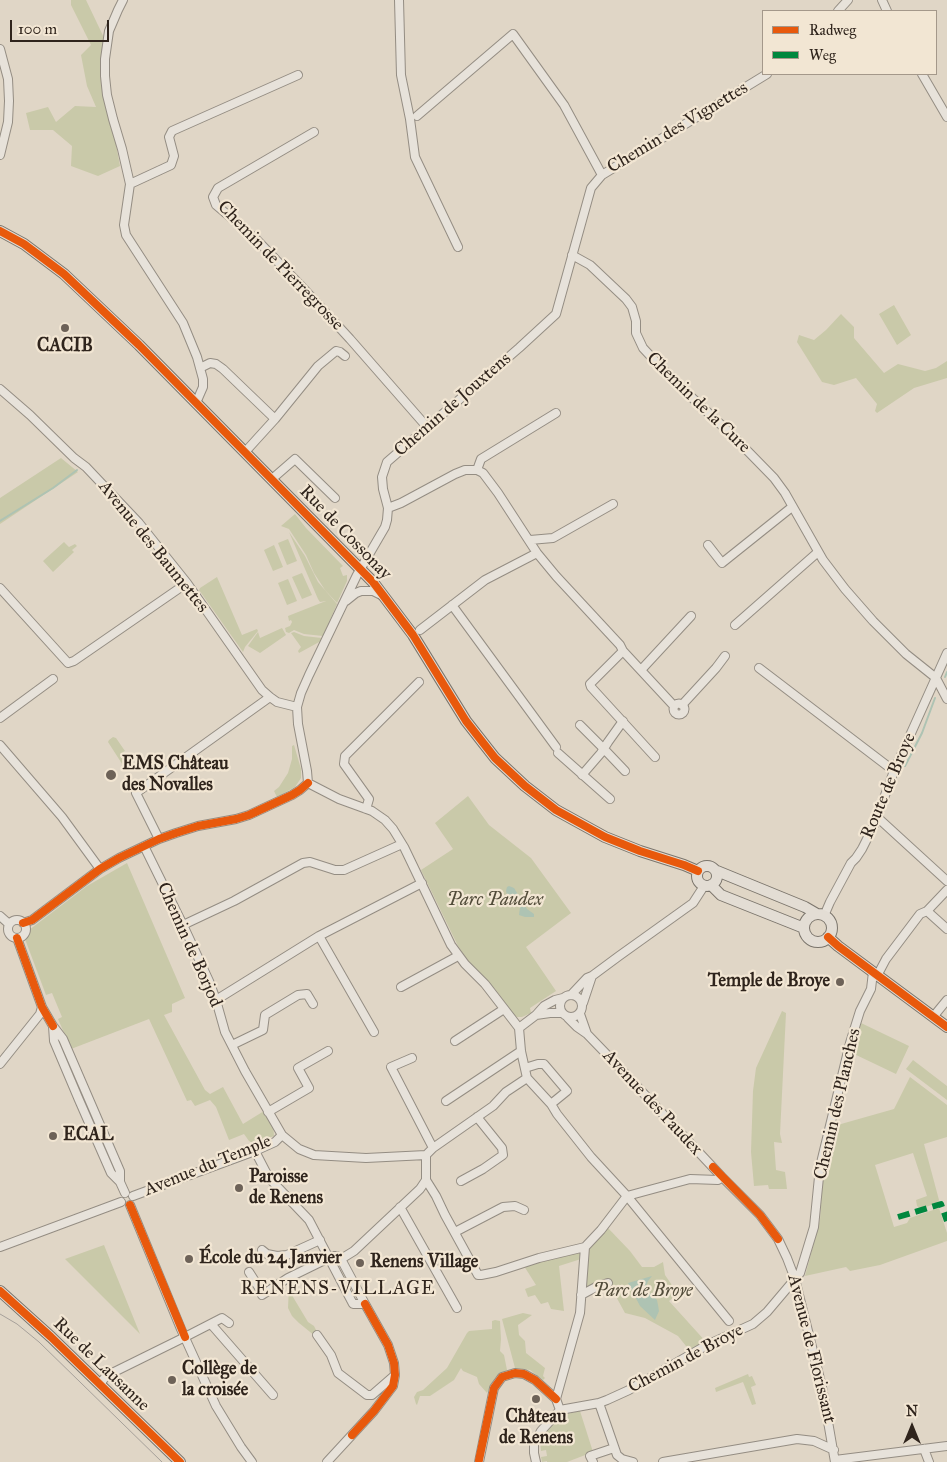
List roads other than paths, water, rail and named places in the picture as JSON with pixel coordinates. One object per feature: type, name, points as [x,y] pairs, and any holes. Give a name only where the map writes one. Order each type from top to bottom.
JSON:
[{"type":"main road","name":"Rue de Cossonay","points":[[0,231],[18,240],[64,274],[133,340],[360,569],[413,635],[462,716],[495,758],[525,786],[556,810],[605,837],[640,851],[684,864],[698,871],[707,865],[713,867],[717,871],[821,915]]},
{"type":"main road","points":[[698,871],[697,877],[699,882],[721,895],[804,928]]},
{"type":"main road","points":[[707,886],[717,880],[717,871]]},
{"type":"main road","points":[[821,915],[830,922],[832,930],[822,942],[814,942],[807,938],[804,928],[806,920],[811,916],[821,915]]},
{"type":"main road","points":[[828,937],[947,1027]]},
{"type":"main road","name":"Rue de Lausanne","points":[[0,1291],[180,1462]]},
{"type":"street","points":[[124,0],[109,31],[105,59],[105,76],[109,103],[130,184],[124,225],[126,235],[183,323],[203,379],[203,387],[196,403]]},
{"type":"street","points":[[399,0],[401,75],[415,156],[458,247]]},
{"type":"street","points":[[839,10],[848,0]]},
{"type":"street","points":[[417,116],[513,34],[564,105],[602,175]]},
{"type":"street","points":[[0,49],[8,80],[10,101],[8,122],[0,155]]},
{"type":"street","name":"Chemin des Vignettes","points":[[521,346],[556,314],[590,188],[602,175],[765,75]]},
{"type":"street","points":[[923,75],[947,117]]},
{"type":"street","points":[[130,184],[171,165],[174,156],[169,137],[172,131],[298,76]]},
{"type":"street","name":"Chemin de Pierregrosse","points":[[314,132],[218,188],[213,197],[216,205],[256,239],[304,289],[426,427]]},
{"type":"street","name":"Chemin de la Cure","points":[[572,256],[590,265],[626,299],[632,307],[636,333],[643,348],[672,379],[731,434],[768,472],[785,493],[818,552],[845,589],[906,654],[936,678]]},
{"type":"street","name":"Chemin de Jouxtens","points":[[308,783],[298,724],[298,707],[301,693],[360,569],[385,527],[388,508],[382,477],[387,462],[521,346]]},
{"type":"street","points":[[245,452],[275,419],[302,384],[328,358],[336,351],[345,356]]},
{"type":"street","points":[[200,368],[210,363],[216,364],[275,419]]},
{"type":"street","name":"Avenue des Baumettes","points":[[0,389],[103,484],[138,523],[187,583],[257,683],[270,697],[277,702],[298,707]]},
{"type":"street","points":[[477,470],[481,459],[556,412]]},
{"type":"street","name":"Rue de Cossonay","points":[[272,479],[295,458],[335,498]]},
{"type":"street","points":[[388,508],[455,474],[465,470],[477,470],[488,477],[537,553],[556,576],[620,645],[623,651],[678,705],[716,668],[725,656]]},
{"type":"street","points":[[530,540],[553,538],[613,504]]},
{"type":"street","points":[[708,545],[722,563],[792,507]]},
{"type":"street","points":[[735,625],[818,552]]},
{"type":"street","points":[[420,630],[485,580],[537,553]]},
{"type":"street","points":[[0,588],[68,663],[74,661],[187,583]]},
{"type":"street","points":[[344,602],[362,591],[373,591],[383,596]]},
{"type":"street","points":[[452,606],[557,750],[610,799]]},
{"type":"street","points":[[642,670],[691,616]]},
{"type":"street","points":[[623,651],[590,684],[655,757]]},
{"type":"street","name":"Route de Broye","points":[[821,915],[851,863],[862,849],[877,817],[894,771],[947,653]]},
{"type":"street","points":[[759,668],[894,771]]},
{"type":"street","points":[[936,678],[947,700]]},
{"type":"street","points":[[0,718],[53,679]]},
{"type":"street","points":[[366,809],[369,799],[344,764],[345,756],[419,682]]},
{"type":"street","points":[[159,838],[136,792],[270,697]]},
{"type":"street","points":[[582,775],[623,721]]},
{"type":"street","points":[[580,725],[625,772]]},
{"type":"street","points":[[0,745],[62,817],[100,869]]},
{"type":"street","points":[[9,924],[16,920],[24,923],[32,920],[100,869],[159,838],[198,826],[229,821],[249,815],[292,795],[308,783],[339,799],[366,809],[385,820],[393,830],[422,883],[451,945],[458,956],[485,984],[519,1028],[521,1051],[527,1078],[729,1321]]},
{"type":"street","points":[[877,817],[947,881]]},
{"type":"street","points":[[183,925],[234,901],[303,863],[310,862],[335,870],[344,870],[402,844]]},
{"type":"street","name":"Chemin de Borjod","points":[[144,846],[209,981],[232,1045],[282,1135]]},
{"type":"street","points":[[216,1000],[319,936],[422,883]]},
{"type":"street","points":[[565,1015],[560,1008],[560,1003],[586,978],[592,976],[693,903],[707,886]]},
{"type":"street","points":[[871,989],[886,959],[902,936],[920,914],[927,911],[947,890]]},
{"type":"street","points":[[927,911],[947,929]]},
{"type":"street","points":[[0,916],[9,924]]},
{"type":"street","points":[[17,938],[22,936],[25,931],[24,923]]},
{"type":"street","points":[[9,924],[8,932],[17,938],[42,1008],[63,1039],[120,1171],[120,1182]]},
{"type":"street","points":[[319,936],[374,1032]]},
{"type":"street","points":[[401,987],[458,956]]},
{"type":"street","points":[[536,1015],[550,1012],[575,1018],[583,1009],[583,1003],[592,976]]},
{"type":"street","name":"Chemin des Planches","points":[[795,1279],[800,1273],[814,1227],[820,1167],[850,1043],[860,1011],[878,976]]},
{"type":"street","points":[[232,1045],[263,1030],[265,1015],[298,995],[307,994],[313,1004]]},
{"type":"street","points":[[519,1028],[544,1006],[554,1000],[567,996],[576,996],[583,1003]]},
{"type":"street","points":[[933,1016],[947,1000]]},
{"type":"street","points":[[0,1064],[40,1014],[42,1008]]},
{"type":"street","points":[[455,1041],[504,1009]]},
{"type":"street","name":"Avenue des Paudex","points":[[580,1014],[587,1034]]},
{"type":"street","name":"Avenue des Paudex","points":[[565,1015],[587,1034],[763,1219],[778,1239]]},
{"type":"street","points":[[53,1026],[54,1041],[79,1100],[111,1173],[120,1182],[125,1193]]},
{"type":"street","points":[[268,1112],[309,1088],[298,1068],[328,1051]]},
{"type":"street","points":[[446,1101],[521,1051]]},
{"type":"street","points":[[61,1056],[69,1053]]},
{"type":"street","points":[[412,1058],[391,1067],[434,1148]]},
{"type":"street","points":[[525,1068],[544,1064],[567,1091],[550,1104]]},
{"type":"street","points":[[282,1135],[299,1149],[314,1155],[366,1158],[426,1155],[493,1106],[506,1092],[527,1078]]},
{"type":"street","points":[[79,1100],[87,1096]]},
{"type":"street","points":[[461,1181],[502,1157],[504,1153],[477,1118]]},
{"type":"street","name":"Avenue du Temple","points":[[133,1196],[255,1151],[275,1142],[282,1135]]},
{"type":"street","points":[[255,1151],[269,1178],[309,1220],[353,1304],[365,1304]]},
{"type":"street","points":[[426,1155],[426,1180],[478,1274],[481,1275],[585,1247],[601,1230],[627,1196],[690,1179],[718,1180],[722,1177]]},
{"type":"street","points":[[342,1259],[354,1251],[420,1189],[426,1180]]},
{"type":"street","points":[[420,1189],[436,1196]]},
{"type":"street","points":[[125,1193],[133,1196],[134,1200],[130,1205]]},
{"type":"street","points":[[125,1193],[122,1196],[121,1202],[124,1205],[130,1205]]},
{"type":"street","name":"Avenue du Temple","points":[[0,1247],[121,1202]]},
{"type":"street","points":[[130,1205],[185,1338],[216,1406],[252,1462]]},
{"type":"street","points":[[455,1232],[503,1207],[515,1206],[524,1210]]},
{"type":"street","points":[[400,1207],[457,1308]]},
{"type":"street","name":"Avenue de Florissant","points":[[778,1239],[795,1279],[822,1387],[835,1461]]},
{"type":"street","points":[[262,1250],[267,1254],[277,1256],[287,1255],[320,1240]]},
{"type":"street","points":[[556,1399],[580,1313],[585,1247]]},
{"type":"street","points":[[249,1272],[263,1295],[288,1278],[333,1256],[337,1256],[342,1259],[388,1345],[394,1363],[395,1375],[393,1386],[374,1411],[327,1462]]},
{"type":"street","name":"Chemin de Broye","points":[[560,1410],[599,1403],[629,1390],[707,1345],[753,1324],[767,1312],[795,1279]]},
{"type":"street","points":[[581,1295],[608,1283]]},
{"type":"street","points":[[100,1384],[106,1376],[222,1318],[229,1323]]},
{"type":"street","points":[[211,1324],[273,1395]]},
{"type":"street","points":[[317,1335],[331,1355],[338,1373],[367,1395],[372,1395],[395,1375]]},
{"type":"street","points":[[477,1461],[494,1388],[502,1377],[515,1373],[524,1374],[536,1380],[556,1399],[560,1410],[541,1431],[534,1444],[536,1462]]},
{"type":"street","points":[[599,1403],[618,1457],[633,1462]]},
{"type":"street","points":[[664,1462],[797,1439],[814,1442],[834,1450]]},
{"type":"street","points":[[835,1461],[926,1457],[947,1446]]},
{"type":"street","points":[[593,1462],[590,1456],[614,1448]]},
{"type":"waterway","points":[[0,521],[53,488],[77,470]]},
{"type":"waterway","points":[[945,677],[947,672]]},
{"type":"waterway","points":[[905,766],[922,733],[935,698]]},
{"type":"tram line","points":[[0,1314],[17,1324],[39,1342],[162,1462]]},
{"type":"place","name":"CACIB","points":[[65,328]]},
{"type":"place","name":"EMS Château des Novalles","points":[[111,775]]},
{"type":"place","name":"Temple de Broye","points":[[840,982]]},
{"type":"place","name":"ECAL","points":[[53,1136]]},
{"type":"place","name":"Paroisse de Renens","points":[[239,1188]]},
{"type":"place","name":"École du 24 Janvier","points":[[189,1259]]},
{"type":"place","name":"Renens Village","points":[[360,1263]]},
{"type":"place","name":"Collège de la croisée","points":[[172,1380]]},
{"type":"place","name":"Château de Renens","points":[[536,1399]]},
{"type":"district","name":"RENENS-VILLAGE","points":[[338,1289]]},
{"type":"park label","name":"Parc Paudex","points":[[495,901]]},
{"type":"park label","name":"Parc de Broye","points":[[643,1292]]}]
